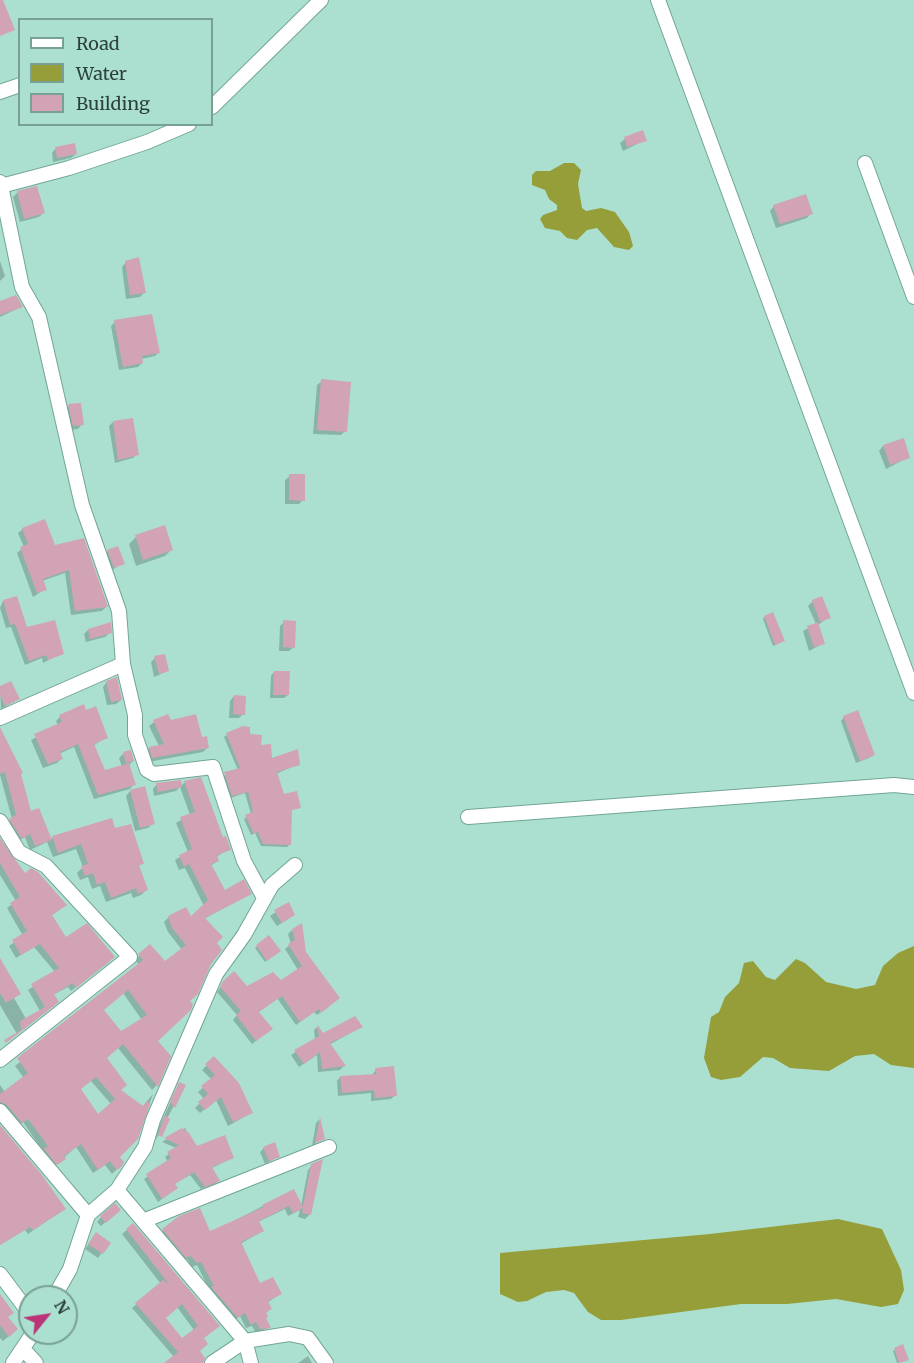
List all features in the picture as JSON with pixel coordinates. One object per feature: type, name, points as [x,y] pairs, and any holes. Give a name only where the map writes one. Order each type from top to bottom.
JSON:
[{"type":"street","points":[[213,105],[321,0]]},
{"type":"street","points":[[658,0],[914,693]]},
{"type":"street","points":[[0,92],[18,86]]},
{"type":"street","points":[[184,126],[147,142],[80,164],[1,184],[22,287],[39,317],[82,505],[119,611],[123,664],[135,715],[135,735],[147,770],[154,774],[213,766],[244,861],[264,898]]},
{"type":"street","points":[[865,163],[914,297]]},
{"type":"street","points":[[0,718],[123,664]]},
{"type":"street","points":[[468,818],[894,784],[914,787]]},
{"type":"street","points":[[0,821],[19,852],[46,866],[130,957],[0,1060]]},
{"type":"street","points":[[61,1285],[70,1269],[88,1215],[117,1190],[145,1147],[153,1120],[216,974],[243,935],[272,885],[295,866]]},
{"type":"street","points":[[0,1111],[88,1215]]},
{"type":"street","points":[[143,1221],[329,1147]]},
{"type":"street","points":[[117,1190],[245,1341],[251,1363]]},
{"type":"street","points":[[0,1274],[18,1298]]},
{"type":"street","points":[[212,1363],[245,1341],[289,1334],[308,1338],[326,1363]]},
{"type":"street","points":[[13,1363],[27,1345]]},
{"type":"street","points":[[24,1350],[36,1363]]},
{"type":"water","points":[[564,163],[574,163],[581,170],[578,184],[582,208],[586,211],[601,208],[615,212],[629,232],[633,246],[629,250],[614,247],[597,228],[587,230],[577,240],[567,238],[560,231],[545,228],[540,219],[543,215],[557,210],[557,205],[549,199],[545,190],[532,185],[532,175],[536,171],[550,171]]},
{"type":"water","points":[[914,946],[914,1068],[891,1065],[874,1054],[855,1056],[829,1071],[790,1068],[773,1058],[763,1057],[740,1077],[721,1080],[711,1077],[704,1058],[711,1017],[719,1012],[725,997],[739,983],[744,963],[753,961],[766,977],[775,980],[796,959],[805,963],[826,982],[856,989],[875,985],[883,966],[898,953]]},
{"type":"water","points":[[838,1219],[882,1229],[901,1270],[904,1290],[898,1304],[881,1307],[836,1299],[787,1304],[741,1304],[621,1320],[601,1320],[588,1312],[574,1293],[564,1290],[546,1292],[527,1301],[518,1302],[500,1294],[500,1253],[710,1234]]},
{"type":"building","points":[[0,0],[3,0],[15,30],[0,36]]},
{"type":"building","points":[[643,130],[647,141],[627,147],[624,137]]},
{"type":"building","points":[[75,143],[77,154],[57,158],[55,147]]},
{"type":"building","points":[[37,186],[45,213],[24,219],[17,191]]},
{"type":"building","points":[[806,194],[813,214],[780,224],[773,205]]},
{"type":"building","points":[[139,257],[146,293],[130,295],[125,261]]},
{"type":"building","points":[[16,295],[23,307],[0,315],[0,301]]},
{"type":"building","points":[[152,314],[160,353],[142,356],[143,363],[123,367],[114,320]]},
{"type":"building","points":[[321,379],[351,382],[347,432],[317,430]]},
{"type":"building","points":[[81,403],[84,425],[73,426],[68,404]]},
{"type":"building","points":[[133,418],[139,455],[118,460],[113,421]]},
{"type":"building","points":[[904,438],[910,458],[890,465],[883,445]]},
{"type":"building","points":[[289,474],[305,474],[305,501],[289,500]]},
{"type":"building","points":[[45,519],[55,545],[84,538],[108,607],[75,611],[69,570],[43,579],[47,590],[37,593],[20,547],[28,544],[22,528]]},
{"type":"building","points":[[165,525],[173,550],[143,560],[135,535]]},
{"type":"building","points":[[118,546],[125,564],[114,568],[107,550]]},
{"type":"building","points":[[17,596],[27,627],[55,620],[64,654],[48,660],[46,655],[29,661],[15,624],[10,625],[3,600]]},
{"type":"building","points":[[822,596],[831,618],[820,622],[812,600]]},
{"type":"building","points":[[773,612],[785,641],[775,645],[764,616]]},
{"type":"building","points":[[283,620],[296,621],[295,648],[283,647]]},
{"type":"building","points":[[111,622],[112,633],[90,639],[88,629]]},
{"type":"building","points":[[818,622],[825,644],[814,647],[807,626]]},
{"type":"building","points":[[165,654],[169,671],[159,674],[154,656]]},
{"type":"building","points":[[274,671],[290,671],[289,695],[273,695]]},
{"type":"building","points":[[117,677],[122,700],[111,702],[106,681]]},
{"type":"building","points":[[11,681],[20,699],[5,706],[0,695],[0,686]]},
{"type":"building","points":[[234,695],[246,696],[245,715],[233,714]]},
{"type":"building","points":[[84,704],[86,710],[96,706],[108,738],[94,744],[105,770],[129,763],[136,785],[98,795],[78,744],[60,752],[63,759],[48,764],[34,734],[62,722],[59,715]]},
{"type":"building","points":[[858,710],[875,755],[860,761],[843,716]]},
{"type":"building","points":[[168,714],[171,720],[196,714],[202,737],[207,736],[209,748],[152,758],[149,747],[164,744],[153,720]]},
{"type":"building","points":[[243,726],[250,727],[250,734],[262,735],[261,745],[271,744],[272,758],[298,749],[300,765],[277,772],[284,794],[297,791],[301,808],[292,810],[291,845],[263,844],[258,832],[254,834],[245,815],[253,812],[248,792],[232,796],[224,772],[240,768],[226,733]]},
{"type":"building","points":[[0,727],[23,773],[21,774],[31,811],[39,808],[52,840],[35,846],[30,834],[22,839],[9,819],[16,815],[5,772],[0,774]]},
{"type":"building","points":[[131,750],[134,761],[126,763],[123,752]]},
{"type":"building","points":[[201,777],[223,837],[226,836],[231,850],[217,855],[219,861],[211,864],[225,890],[244,879],[252,894],[205,918],[223,937],[217,943],[222,950],[211,964],[198,994],[190,1001],[193,1004],[191,1010],[158,1041],[171,1056],[158,1087],[123,1044],[107,1058],[127,1085],[121,1090],[143,1106],[147,1101],[150,1104],[138,1139],[120,1157],[124,1162],[121,1167],[117,1170],[110,1161],[98,1170],[81,1144],[64,1156],[66,1159],[57,1165],[44,1149],[48,1146],[28,1119],[22,1123],[7,1105],[0,1102],[0,1094],[28,1073],[17,1058],[143,960],[138,954],[150,944],[165,961],[186,945],[172,928],[168,916],[186,907],[191,916],[208,900],[189,864],[184,867],[179,855],[192,849],[180,817],[195,812],[184,781]],"holes":[[[128,990],[147,1015],[121,1031],[104,1010]],[[96,1077],[115,1099],[98,1114],[81,1089]]]},
{"type":"building","points":[[181,780],[182,787],[158,792],[156,783]]},
{"type":"building","points":[[145,786],[155,824],[140,828],[130,790]]},
{"type":"building","points":[[112,818],[115,828],[131,824],[144,864],[139,865],[148,890],[138,894],[136,888],[111,898],[105,882],[97,885],[93,873],[85,876],[81,866],[88,864],[81,844],[58,853],[52,836]]},
{"type":"building","points":[[0,838],[25,873],[31,868],[38,872],[67,905],[52,915],[66,937],[87,923],[115,957],[76,988],[73,983],[54,994],[59,1002],[6,1043],[4,1040],[21,1030],[20,1021],[45,1007],[31,984],[59,968],[40,944],[21,955],[12,940],[27,931],[10,903],[20,897],[0,863]]},
{"type":"building","points":[[289,902],[295,915],[282,923],[274,910]]},
{"type":"building","points":[[302,923],[306,952],[340,998],[321,1013],[319,1009],[300,1022],[282,996],[259,1012],[273,1029],[256,1041],[236,1015],[241,1011],[220,987],[234,971],[247,986],[273,972],[281,980],[302,966],[288,944],[295,940],[292,929]]},
{"type":"building","points":[[269,935],[281,951],[267,961],[256,945]]},
{"type":"building","points":[[0,958],[21,994],[6,1003],[0,993]]},
{"type":"building","points":[[355,1016],[363,1027],[330,1043],[346,1066],[322,1069],[320,1052],[304,1064],[294,1050],[319,1036],[317,1024],[323,1033]]},
{"type":"building","points":[[214,1056],[239,1083],[253,1113],[233,1122],[221,1097],[205,1110],[198,1102],[208,1094],[201,1086],[215,1075],[205,1064]]},
{"type":"building","points":[[394,1066],[397,1096],[375,1098],[374,1090],[342,1093],[340,1076],[376,1074],[375,1068]]},
{"type":"building","points":[[179,1082],[186,1085],[175,1108],[170,1102]]},
{"type":"building","points":[[165,1115],[170,1119],[162,1137],[158,1135]]},
{"type":"building","points":[[320,1117],[325,1139],[315,1143]]},
{"type":"building","points":[[0,1125],[42,1175],[66,1209],[33,1230],[30,1227],[0,1245]]},
{"type":"building","points":[[182,1128],[189,1133],[197,1146],[225,1135],[234,1158],[212,1167],[220,1181],[205,1187],[194,1172],[175,1184],[178,1188],[162,1199],[146,1174],[171,1158],[167,1152],[179,1145],[164,1138]]},
{"type":"building","points":[[275,1142],[280,1157],[269,1161],[263,1147]]},
{"type":"building","points":[[323,1159],[311,1215],[302,1213],[303,1208],[293,1213],[289,1206],[259,1221],[264,1231],[241,1242],[260,1283],[273,1277],[282,1294],[268,1301],[272,1309],[266,1312],[268,1317],[266,1318],[271,1328],[260,1329],[256,1322],[251,1325],[245,1313],[238,1318],[211,1287],[214,1286],[201,1262],[197,1263],[191,1256],[186,1258],[162,1229],[179,1216],[200,1208],[210,1231],[264,1207],[262,1205],[294,1189],[303,1207],[311,1164]]},
{"type":"building","points":[[115,1203],[121,1210],[106,1223],[100,1216]]},
{"type":"building","points":[[133,1223],[220,1326],[204,1338],[208,1344],[200,1351],[205,1358],[203,1363],[164,1363],[178,1352],[135,1303],[163,1280],[169,1284],[126,1229]],"holes":[[[182,1304],[198,1326],[182,1338],[166,1318]]]},
{"type":"building","points":[[96,1232],[111,1243],[103,1254],[88,1244]]},
{"type":"building","points":[[0,1294],[14,1313],[8,1317],[18,1329],[9,1337],[0,1325]]},
{"type":"building","points":[[903,1344],[909,1360],[899,1363],[894,1348]]}]
